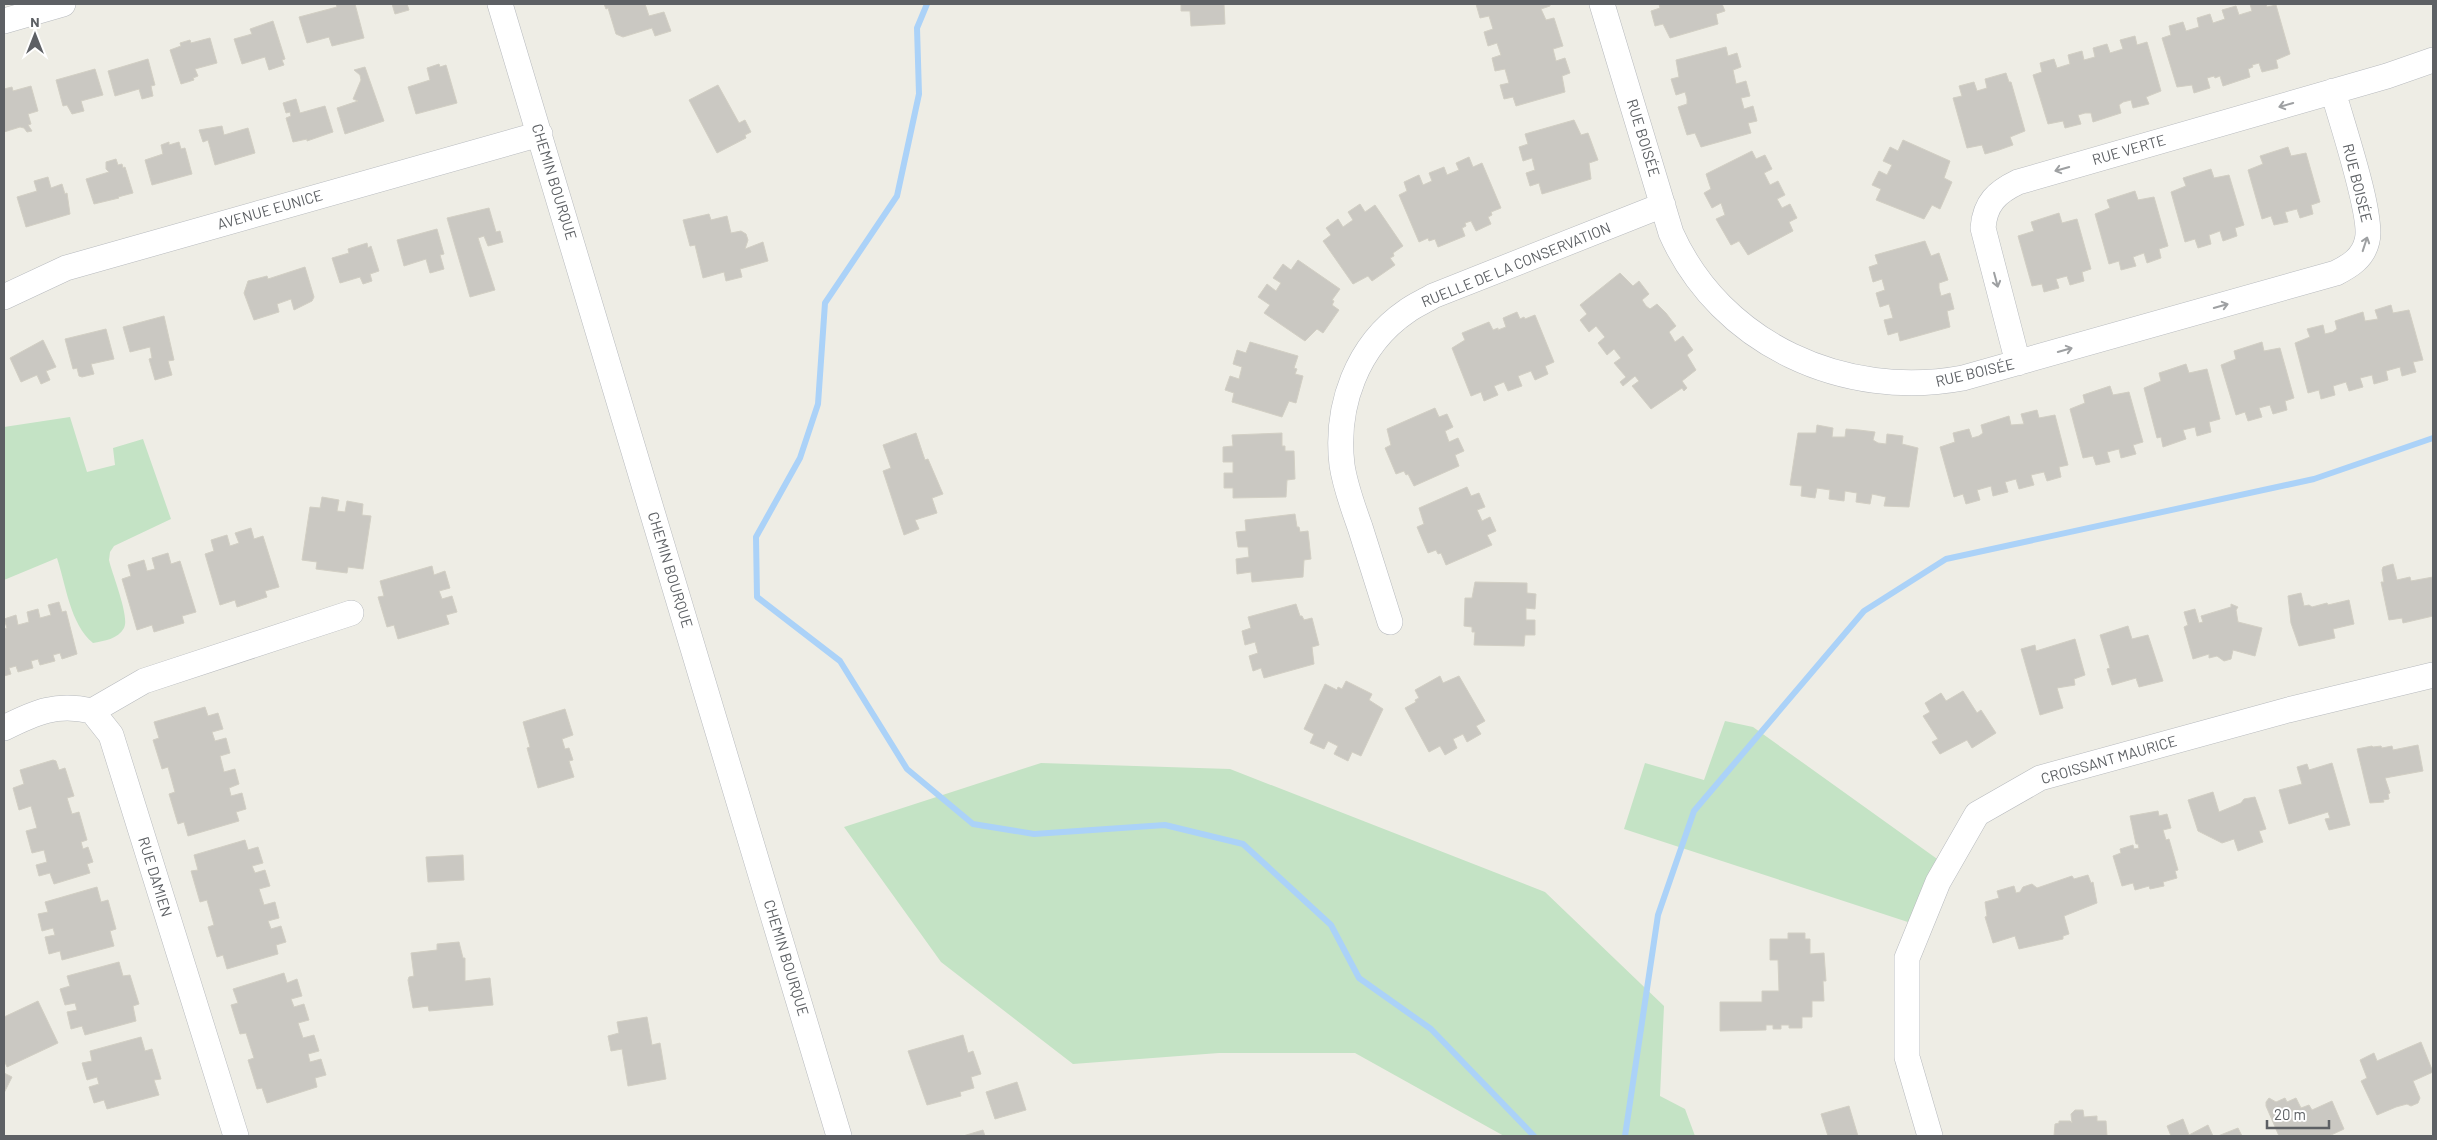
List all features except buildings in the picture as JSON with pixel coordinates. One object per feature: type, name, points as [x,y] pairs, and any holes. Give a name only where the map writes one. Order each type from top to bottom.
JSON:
[{"type":"street","points":[[4,21],[62,4]]},
{"type":"street","name":"CHEMIN BOURQUE","points":[[500,4],[839,1136]]},
{"type":"street","name":"RUE BOISÉE","points":[[1602,4],[1677,247],[1699,281],[1750,332],[1796,360],[1835,374],[1857,379],[1910,384],[1936,383],[1963,378],[2336,273],[2357,260],[2367,241],[2367,217],[2333,91]]},
{"type":"street","name":"RUE VERTE","points":[[2018,363],[1983,228],[1984,215],[1995,196],[2018,182],[2333,91],[2433,60]]},
{"type":"street","name":"AVENUE EUNICE","points":[[4,297],[66,268],[540,134]]},
{"type":"street","name":"RUELLE DE LA CONSERVATION","points":[[1390,622],[1349,493],[1340,442],[1344,411],[1354,374],[1367,350],[1384,330],[1407,310],[1433,296],[1663,205]]},
{"type":"street","points":[[4,728],[56,707],[70,706],[92,710],[144,681],[351,613]]},
{"type":"street","name":"CROISSANT MAURICE","points":[[1930,1136],[1907,1057],[1907,958],[1938,882],[1977,814],[2040,778],[2288,710],[2433,675]]},
{"type":"street","name":"RUE DAMIEN","points":[[92,710],[111,735],[236,1136]]},
{"type":"green space","points":[[70,417],[87,472],[115,465],[113,448],[143,439],[171,519],[114,546],[110,552],[109,560],[125,615],[124,628],[118,635],[110,639],[93,643],[85,635],[74,615],[57,558],[4,580],[4,427]]},
{"type":"green space","points":[[1725,721],[1753,727],[1947,866],[1920,926],[1624,829],[1645,763],[1704,780]]},
{"type":"green space","points":[[1041,763],[1230,769],[1545,892],[1664,1006],[1660,1096],[1685,1109],[1695,1136],[1504,1136],[1355,1053],[1219,1053],[1073,1064],[941,962],[844,827]]},
{"type":"waterway","points":[[927,4],[917,28],[919,94],[897,196],[825,303],[818,404],[800,458],[756,537],[757,597],[840,661],[907,769],[973,824],[1034,834],[1165,825],[1243,844],[1331,925],[1359,978],[1431,1029],[1534,1136]]},
{"type":"waterway","points":[[1625,1136],[1658,915],[1694,811],[1864,611],[1946,559],[2314,479],[2433,438]]}]
